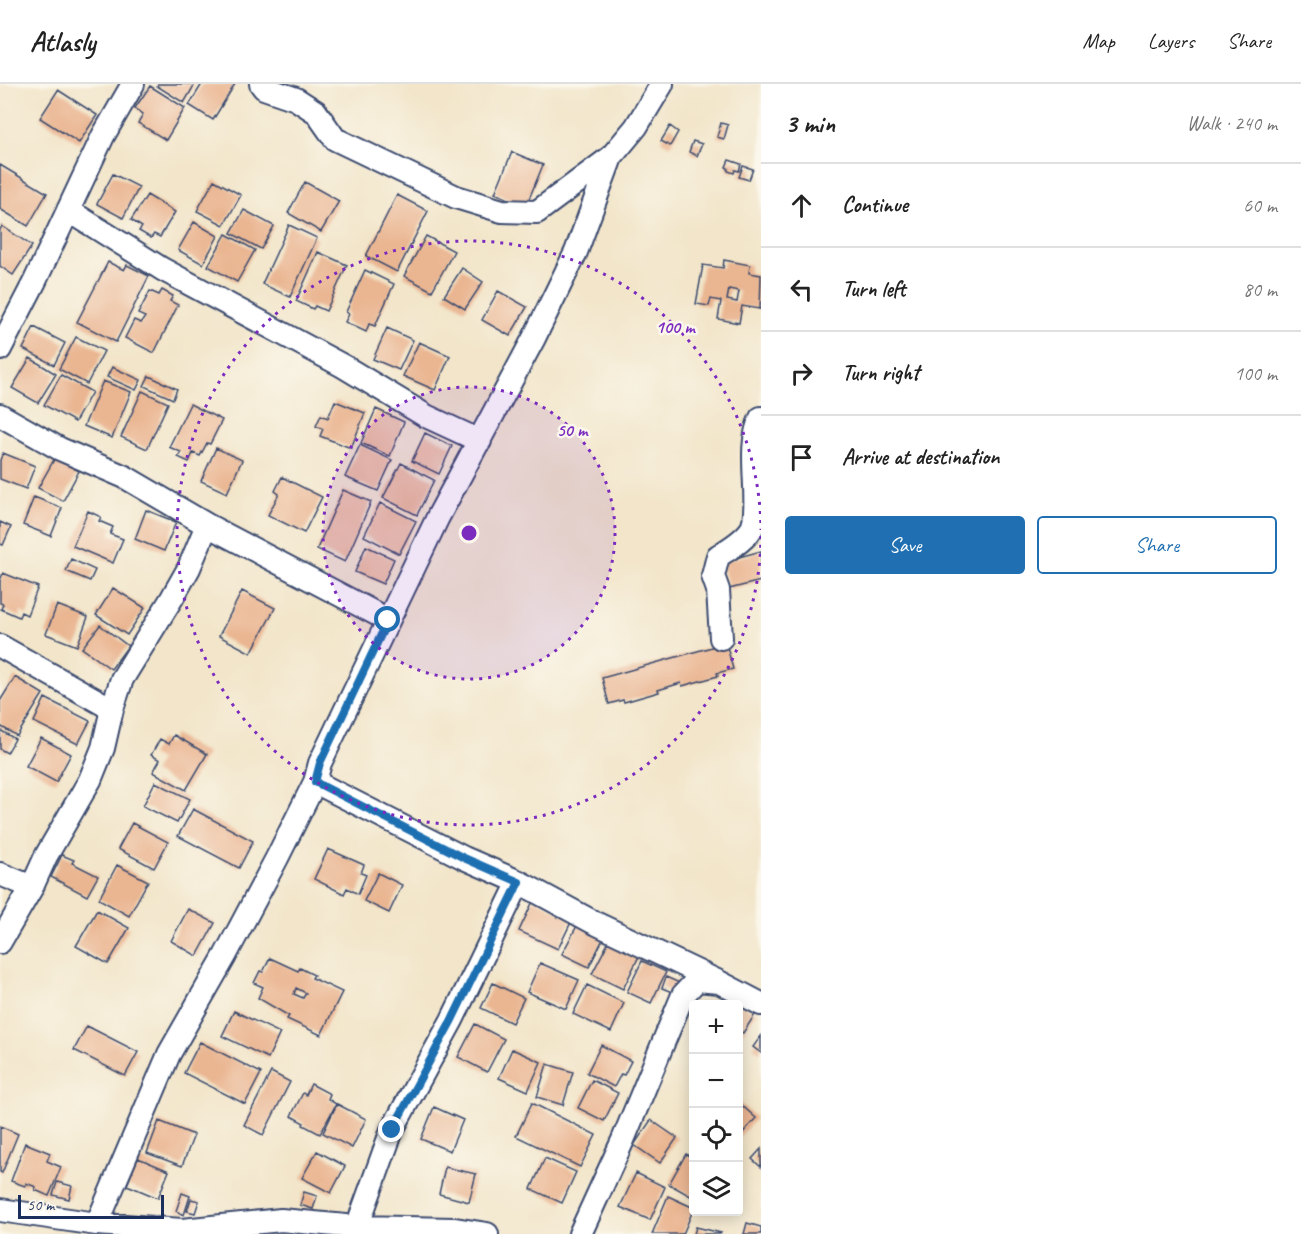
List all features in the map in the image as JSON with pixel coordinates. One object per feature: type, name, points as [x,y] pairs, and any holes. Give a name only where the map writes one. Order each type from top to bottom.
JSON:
[{"type":"street","points":[[0,350],[103,136],[133,84]]},
{"type":"street","points":[[261,84],[264,88],[296,99],[316,112],[335,139],[456,196],[502,211],[537,212],[611,157],[636,127],[662,84]]},
{"type":"street","points":[[97,1224],[169,1054],[235,937],[315,782],[320,763],[438,517],[534,338],[576,252],[611,157]]},
{"type":"street","points":[[68,210],[162,269],[343,366],[426,416],[480,441]]},
{"type":"street","points":[[0,415],[60,449],[125,477],[207,525],[388,620]]},
{"type":"street","points":[[722,638],[718,590],[713,576],[718,556],[739,542],[753,526],[757,503],[754,458],[761,418]]},
{"type":"street","points":[[0,942],[90,780],[103,748],[122,679],[189,568],[207,525]]},
{"type":"street","points":[[0,646],[112,709]]},
{"type":"street","points":[[315,782],[761,1004]]},
{"type":"street","points":[[0,874],[32,887]]},
{"type":"street","points":[[357,1227],[392,1130],[452,1020],[519,882]]},
{"type":"street","points":[[580,1234],[623,1140],[683,996],[697,980],[719,982]]},
{"type":"street","points":[[0,1210],[97,1224],[182,1230],[281,1220],[357,1227],[455,1229],[487,1234]]},
{"type":"building","points":[[158,84],[195,84],[184,103],[157,86]]},
{"type":"building","points":[[202,84],[235,84],[213,120],[189,105]]},
{"type":"building","points":[[150,86],[185,108],[166,140],[138,123],[143,114],[135,108]]},
{"type":"building","points":[[58,90],[97,115],[79,143],[40,118]]},
{"type":"building","points":[[721,123],[728,125],[724,139],[717,137]]},
{"type":"building","points":[[670,126],[678,132],[670,146],[661,141]]},
{"type":"building","points":[[693,141],[702,144],[697,156],[689,152]]},
{"type":"building","points":[[512,152],[543,165],[526,206],[495,193]]},
{"type":"building","points":[[729,160],[741,164],[739,171],[735,170],[734,173],[728,171],[726,167]]},
{"type":"building","points":[[0,165],[47,193],[28,226],[0,209]]},
{"type":"building","points":[[743,166],[753,169],[749,180],[739,177]]},
{"type":"building","points":[[113,174],[139,187],[123,218],[97,204]]},
{"type":"building","points":[[214,180],[241,195],[224,225],[197,211]]},
{"type":"building","points":[[305,182],[339,201],[321,232],[288,213]]},
{"type":"building","points":[[147,195],[175,212],[160,237],[154,234],[151,238],[139,231],[142,227],[131,220]]},
{"type":"building","points":[[397,195],[428,211],[397,272],[366,256]]},
{"type":"building","points":[[244,210],[274,226],[261,249],[231,233]]},
{"type":"building","points":[[194,222],[218,236],[203,264],[178,250]]},
{"type":"building","points":[[289,225],[317,238],[290,297],[262,284]]},
{"type":"building","points":[[2,226],[32,246],[13,275],[0,266]]},
{"type":"building","points":[[226,234],[255,250],[237,282],[208,266]]},
{"type":"building","points":[[426,236],[454,251],[432,291],[404,276]]},
{"type":"building","points":[[318,252],[347,265],[326,311],[315,306],[313,309],[296,301]]},
{"type":"building","points":[[724,260],[750,265],[749,273],[761,275],[760,309],[742,306],[739,323],[718,319],[721,301],[711,299],[709,306],[696,304],[703,265],[723,268]],"holes":[[[729,289],[739,291],[737,302],[727,300]]]},
{"type":"building","points":[[108,262],[124,270],[127,265],[149,276],[116,342],[77,322]]},
{"type":"building","points":[[462,268],[483,282],[465,309],[444,296]]},
{"type":"building","points":[[365,270],[394,284],[375,326],[369,324],[366,332],[345,322],[349,314],[346,312]]},
{"type":"building","points":[[162,290],[173,296],[170,301],[178,305],[154,353],[125,338],[134,320],[141,323],[145,317],[138,314],[150,291],[159,295]]},
{"type":"building","points":[[498,291],[527,307],[510,336],[482,320]]},
{"type":"building","points":[[34,327],[65,343],[54,365],[23,349]]},
{"type":"building","points":[[387,328],[413,340],[399,370],[373,359]]},
{"type":"building","points":[[76,337],[104,351],[87,384],[59,369]]},
{"type":"building","points":[[419,342],[450,356],[435,390],[403,376]]},
{"type":"building","points":[[30,358],[56,374],[38,403],[12,388]]},
{"type":"building","points":[[112,367],[141,380],[136,390],[107,377]]},
{"type":"building","points":[[61,375],[92,392],[75,422],[44,405]]},
{"type":"building","points":[[149,376],[177,389],[173,399],[144,386]]},
{"type":"building","points":[[103,381],[131,392],[112,438],[84,426]]},
{"type":"building","points":[[142,391],[168,403],[147,449],[121,437]]},
{"type":"building","points":[[335,401],[365,413],[351,448],[320,436],[323,429],[316,426],[321,415],[328,418]]},
{"type":"building","points":[[190,404],[222,420],[210,444],[207,443],[200,456],[193,453],[189,462],[178,457],[181,452],[169,447]]},
{"type":"building","points":[[376,409],[404,422],[390,456],[361,443]]},
{"type":"building","points":[[425,433],[452,446],[439,474],[412,461]]},
{"type":"building","points":[[360,445],[392,460],[378,491],[345,477]]},
{"type":"building","points":[[216,448],[242,460],[227,493],[201,481]]},
{"type":"building","points":[[3,453],[35,466],[26,489],[0,479],[0,460]]},
{"type":"building","points":[[55,458],[79,471],[63,501],[38,488]]},
{"type":"building","points":[[401,463],[434,480],[417,515],[383,498]]},
{"type":"building","points":[[282,477],[322,497],[304,533],[268,515],[279,494],[275,491]]},
{"type":"building","points":[[343,490],[371,502],[345,562],[317,549]]},
{"type":"building","points":[[34,497],[62,508],[51,536],[23,525]]},
{"type":"building","points":[[380,503],[416,521],[399,554],[364,536]]},
{"type":"building","points":[[146,510],[176,522],[164,551],[135,539]]},
{"type":"building","points":[[88,511],[101,517],[99,521],[113,527],[110,534],[123,539],[113,563],[73,546]]},
{"type":"building","points":[[0,522],[11,527],[3,545],[0,544]]},
{"type":"building","points":[[366,546],[394,559],[383,584],[355,572]]},
{"type":"building","points":[[761,551],[761,581],[729,589],[721,562]]},
{"type":"building","points":[[71,559],[95,570],[90,581],[66,571]]},
{"type":"building","points":[[3,573],[38,587],[27,615],[21,612],[19,617],[1,609],[3,604],[0,603],[0,581]]},
{"type":"building","points":[[113,588],[145,608],[127,635],[96,615]]},
{"type":"building","points":[[242,591],[275,608],[251,653],[219,636]]},
{"type":"building","points":[[57,605],[88,617],[77,646],[46,634]]},
{"type":"building","points":[[100,625],[128,646],[111,669],[82,648]]},
{"type":"building","points":[[726,643],[733,669],[717,673],[718,676],[682,686],[681,683],[658,690],[659,692],[609,704],[602,678]]},
{"type":"building","points":[[15,677],[43,694],[17,736],[0,726],[0,701]]},
{"type":"building","points":[[45,698],[90,721],[78,744],[34,722]]},
{"type":"building","points":[[0,730],[15,739],[7,753],[0,749]]},
{"type":"building","points":[[174,735],[207,754],[186,790],[153,772],[160,760],[151,755],[160,739],[169,744]]},
{"type":"building","points":[[41,738],[71,754],[56,782],[26,766]]},
{"type":"building","points":[[155,782],[190,799],[177,823],[143,806]]},
{"type":"building","points":[[193,809],[253,841],[239,868],[178,836]]},
{"type":"building","points":[[132,823],[168,842],[154,868],[118,849]]},
{"type":"building","points":[[328,849],[364,865],[361,873],[366,875],[358,894],[347,888],[344,894],[314,879]]},
{"type":"building","points":[[62,855],[74,860],[72,863],[98,876],[87,896],[51,877]]},
{"type":"building","points":[[117,865],[148,881],[129,916],[99,899]]},
{"type":"building","points":[[378,873],[402,885],[389,913],[364,901]]},
{"type":"building","points":[[534,899],[573,918],[558,949],[519,931]]},
{"type":"building","points":[[188,909],[215,923],[197,956],[171,941]]},
{"type":"building","points":[[97,910],[129,928],[108,964],[76,946]]},
{"type":"building","points":[[578,924],[604,937],[589,967],[562,954]]},
{"type":"building","points":[[610,939],[640,954],[623,989],[592,974]]},
{"type":"building","points":[[270,958],[298,971],[300,968],[314,975],[312,978],[342,992],[321,1035],[287,1019],[289,1016],[258,998],[263,987],[254,983],[260,971],[263,972]],"holes":[[[296,988],[306,993],[303,998],[294,994]]]},
{"type":"building","points":[[642,961],[666,972],[651,1003],[627,992]]},
{"type":"building","points":[[540,963],[579,980],[566,1009],[527,992]]},
{"type":"building","points":[[666,977],[682,984],[677,994],[662,988]]},
{"type":"building","points":[[493,983],[524,998],[512,1023],[481,1008]]},
{"type":"building","points":[[587,985],[624,1003],[611,1032],[573,1014]]},
{"type":"building","points":[[743,1005],[756,1013],[743,1033]]},
{"type":"building","points":[[234,1011],[280,1033],[268,1058],[222,1036]]},
{"type":"building","points":[[475,1024],[504,1039],[487,1072],[458,1057]]},
{"type":"building","points":[[87,1026],[138,1052],[125,1076],[74,1050]]},
{"type":"building","points":[[761,1036],[761,1053],[753,1047]]},
{"type":"building","points":[[200,1042],[261,1073],[245,1104],[184,1073]]},
{"type":"building","points":[[601,1045],[631,1061],[624,1075],[621,1074],[614,1087],[587,1073]]},
{"type":"building","points":[[512,1049],[541,1062],[528,1091],[499,1078]]},
{"type":"building","points":[[547,1064],[573,1072],[563,1105],[537,1097]]},
{"type":"building","points":[[271,1072],[290,1082],[263,1135],[244,1125]]},
{"type":"building","points":[[592,1080],[618,1093],[604,1121],[578,1108]]},
{"type":"building","points":[[311,1084],[330,1094],[328,1099],[336,1104],[320,1134],[291,1116],[303,1093],[306,1095]]},
{"type":"building","points":[[532,1103],[596,1135],[580,1167],[516,1136]]},
{"type":"building","points":[[337,1104],[366,1119],[352,1148],[323,1133]]},
{"type":"building","points":[[743,1106],[756,1118],[743,1132]]},
{"type":"building","points":[[434,1107],[463,1120],[450,1151],[421,1139]]},
{"type":"building","points":[[651,1120],[677,1138],[660,1163],[634,1145]]},
{"type":"building","points":[[159,1121],[194,1135],[182,1166],[147,1153]]},
{"type":"building","points":[[0,1126],[18,1134],[2,1173],[0,1172]]},
{"type":"building","points":[[25,1143],[50,1153],[47,1161],[61,1167],[49,1196],[26,1183],[25,1186],[11,1181]]},
{"type":"building","points":[[761,1149],[761,1167],[752,1159]]},
{"type":"building","points":[[317,1151],[345,1166],[331,1193],[302,1178]]},
{"type":"building","points":[[686,1154],[689,1156],[689,1195],[669,1184]]},
{"type":"building","points":[[138,1158],[169,1171],[158,1198],[127,1185]]},
{"type":"building","points":[[545,1158],[576,1172],[562,1203],[531,1189]]},
{"type":"building","points":[[445,1167],[476,1174],[469,1202],[439,1194]]},
{"type":"building","points":[[636,1173],[665,1187],[650,1220],[620,1207]]},
{"type":"building","points":[[57,1182],[72,1186],[69,1199],[53,1195]]},
{"type":"building","points":[[304,1192],[317,1196],[313,1209],[300,1205]]},
{"type":"building","points":[[182,1193],[190,1196],[184,1215],[176,1211]]},
{"type":"building","points":[[668,1196],[689,1206],[691,1216],[683,1234],[652,1234]]},
{"type":"building","points":[[191,1199],[199,1201],[195,1213],[187,1211]]},
{"type":"building","points":[[747,1223],[761,1227],[761,1234],[744,1234]]},
{"type":"building","points":[[696,1227],[721,1233],[694,1234]]},
{"type":"route","points":[[388,620],[320,763],[315,782],[464,858],[519,882],[452,1020],[424,1067],[392,1130]]}]
